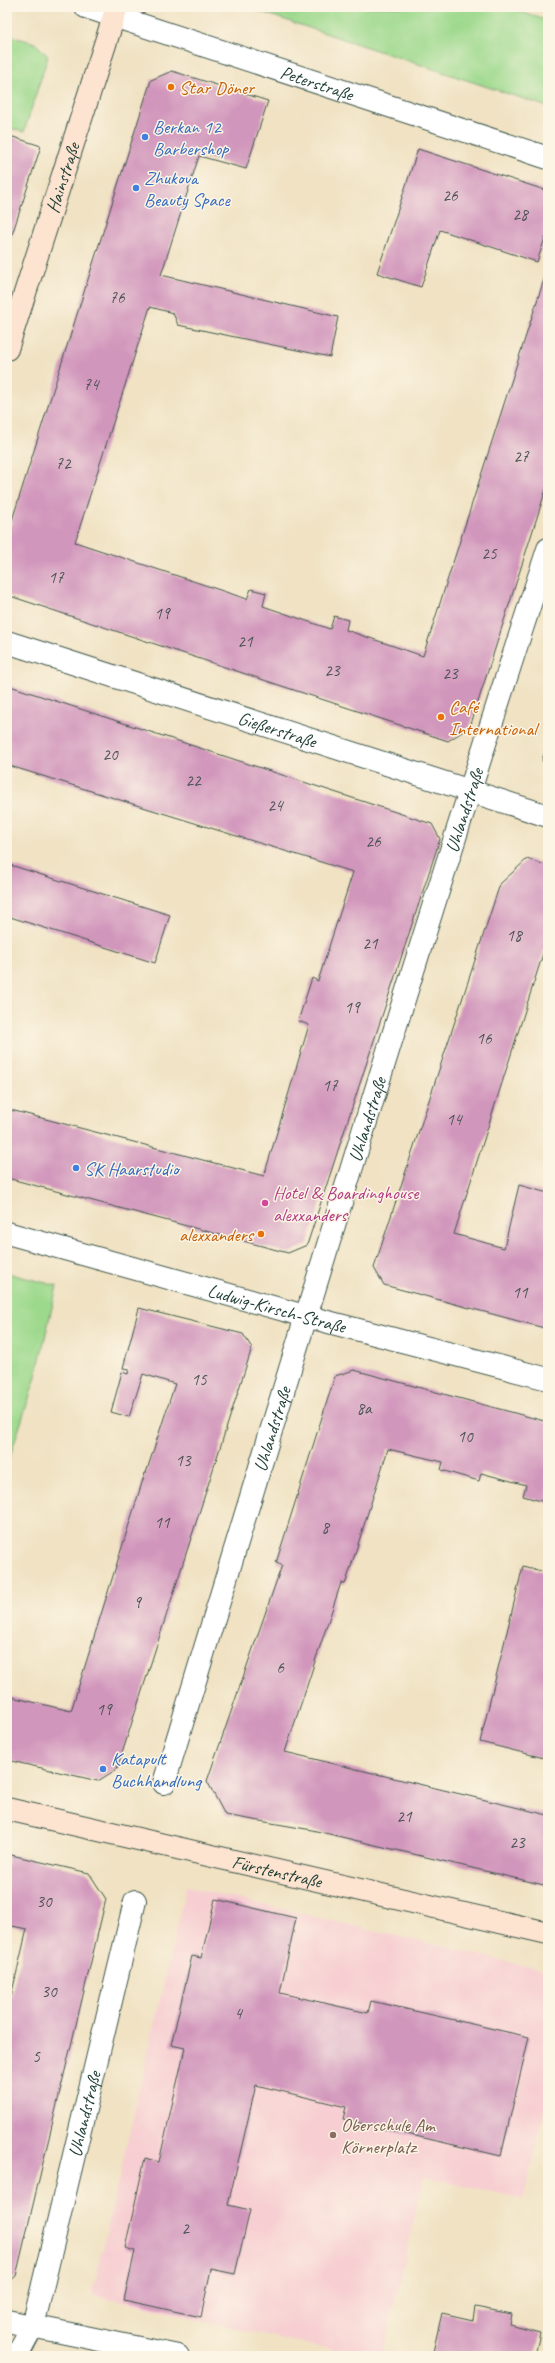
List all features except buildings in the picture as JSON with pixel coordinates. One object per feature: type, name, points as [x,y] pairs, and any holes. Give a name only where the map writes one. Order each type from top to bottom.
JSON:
[{"type":"street","name":"Peterstraße","points":[[86,7],[116,12],[548,158]]},
{"type":"street","name":"Hainstraße","points":[[7,349],[116,12]]},
{"type":"street","name":"Uhlandstraße","points":[[164,1783],[305,1316],[469,791],[548,549]]},
{"type":"street","name":"Gießerstraße","points":[[7,642],[548,816]]},
{"type":"street","name":"Ludwig-Kirsch-Straße","points":[[7,1233],[305,1316],[548,1379]]},
{"type":"street","name":"Fürstenstraße","points":[[7,1809],[548,1933]]},
{"type":"street","name":"Uhlandstraße","points":[[17,2356],[33,2326],[135,1901]]},
{"type":"street","points":[[7,2321],[178,2356]]},
{"type":"shaded area","name":"Oberschule Am Körnerplatz","points":[[186,1887],[548,1971],[548,2093],[523,2200],[424,2177],[382,2356],[357,2356],[92,2295]]},
{"type":"green space","points":[[246,7],[507,7],[548,21],[548,107]]},
{"type":"green space","points":[[7,35],[35,43],[48,56],[24,132],[7,127]]},
{"type":"green space","points":[[7,1273],[57,1286],[35,1380],[7,1465]]},
{"type":"place","name":"Star Döner","points":[[171,87]]},
{"type":"place","name":"Berkan 12 Barbershop","points":[[145,137]]},
{"type":"place","name":"Zhukova Beauty Space","points":[[136,188]]},
{"type":"place","name":"Café International","points":[[441,717]]},
{"type":"place","name":"SK Haarstudio","points":[[76,1168]]},
{"type":"place","name":"Hotel & Boardinghouse alexxanders","points":[[265,1203]]},
{"type":"place","name":"alexxanders","points":[[261,1234]]},
{"type":"place","name":"Katapult Buchhandlung","points":[[103,1769]]},
{"type":"place","name":"Oberschule Am Körnerplatz","points":[[333,2135]]}]
